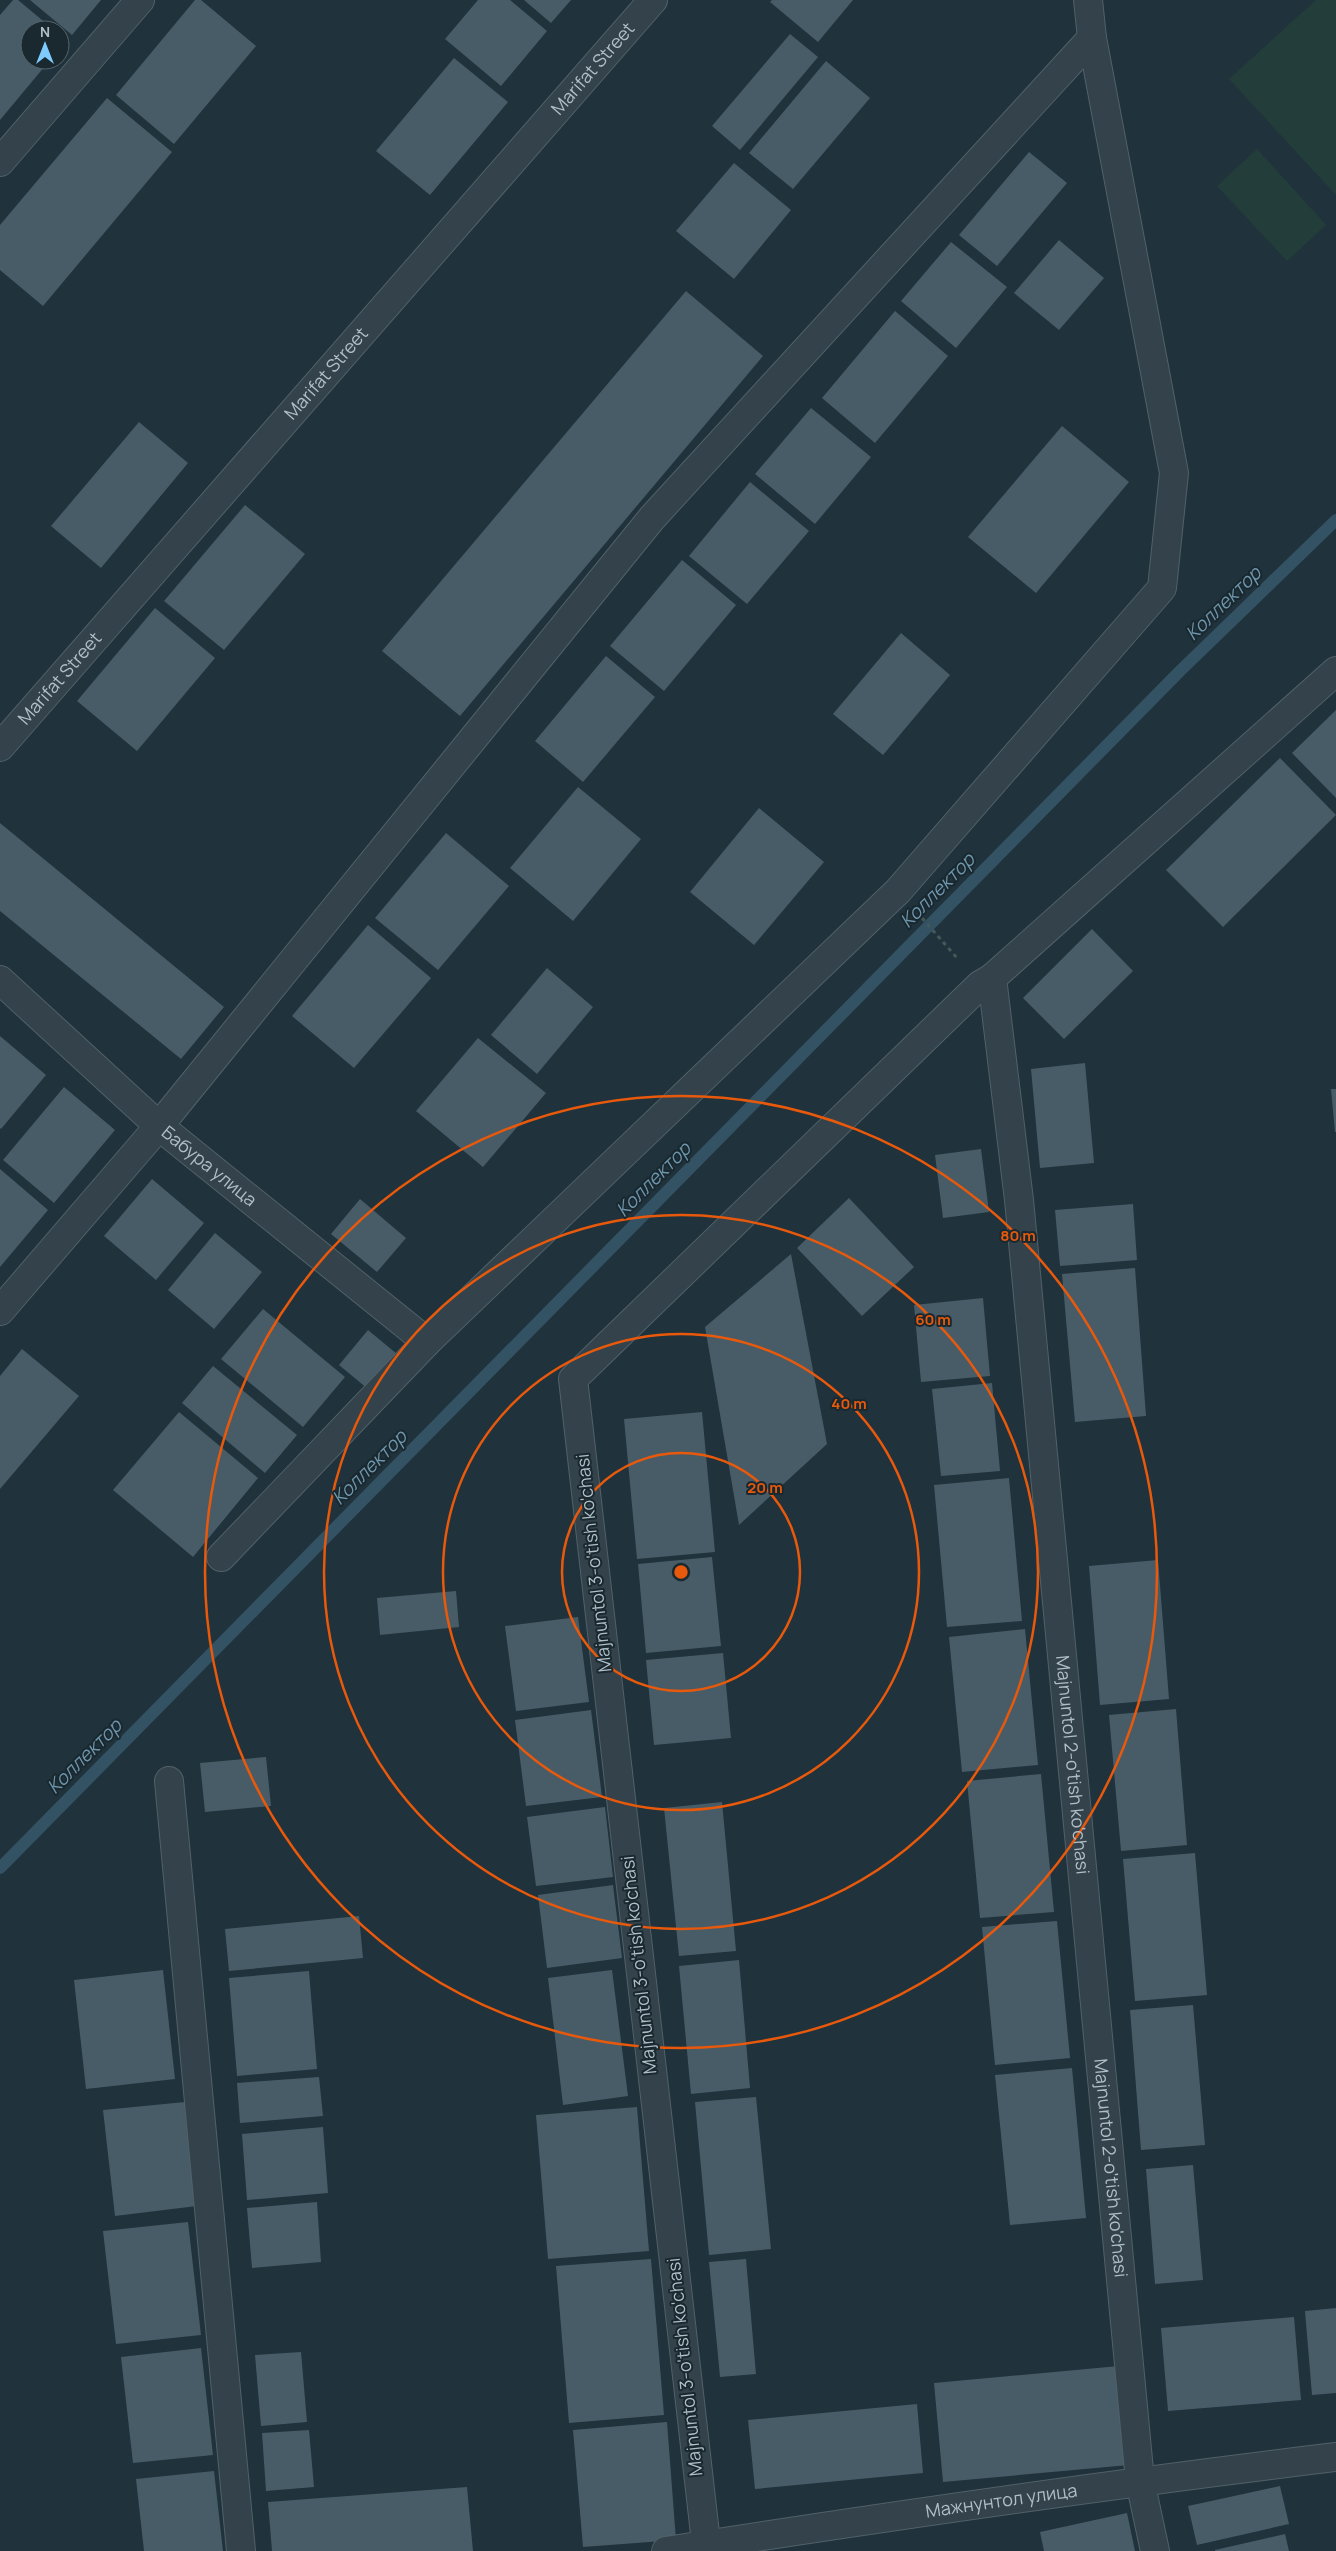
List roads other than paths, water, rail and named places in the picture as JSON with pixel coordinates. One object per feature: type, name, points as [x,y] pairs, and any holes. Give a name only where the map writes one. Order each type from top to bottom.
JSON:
[{"type":"street","points":[[0,162],[140,0]]},
{"type":"street","name":"Marifat Street","points":[[0,747],[653,0]]},
{"type":"street","points":[[221,1556],[427,1342],[898,891],[1162,588],[1174,473],[1092,38],[1088,0]]},
{"type":"street","points":[[0,1311],[160,1126],[652,518],[1092,38]]},
{"type":"street","points":[[986,982],[1336,671]]},
{"type":"street","name":"Бабура улица","points":[[0,980],[160,1126],[427,1342]]},
{"type":"street","name":"Majnuntol 3-o'tish ko'chasi","points":[[706,2548],[573,1379],[986,982]]},
{"type":"street","name":"Majnuntol 2-o'tish ko'chasi","points":[[986,982],[1020,1210],[1140,2481],[1156,2551]]},
{"type":"street","points":[[170,1781],[241,2551]]},
{"type":"street","name":"Мажнунтол улица","points":[[666,2551],[706,2548],[778,2532],[1140,2481],[1336,2457]]},
{"type":"waterway","name":"Коллектор","points":[[0,1868],[1180,671],[1336,520]]}]
